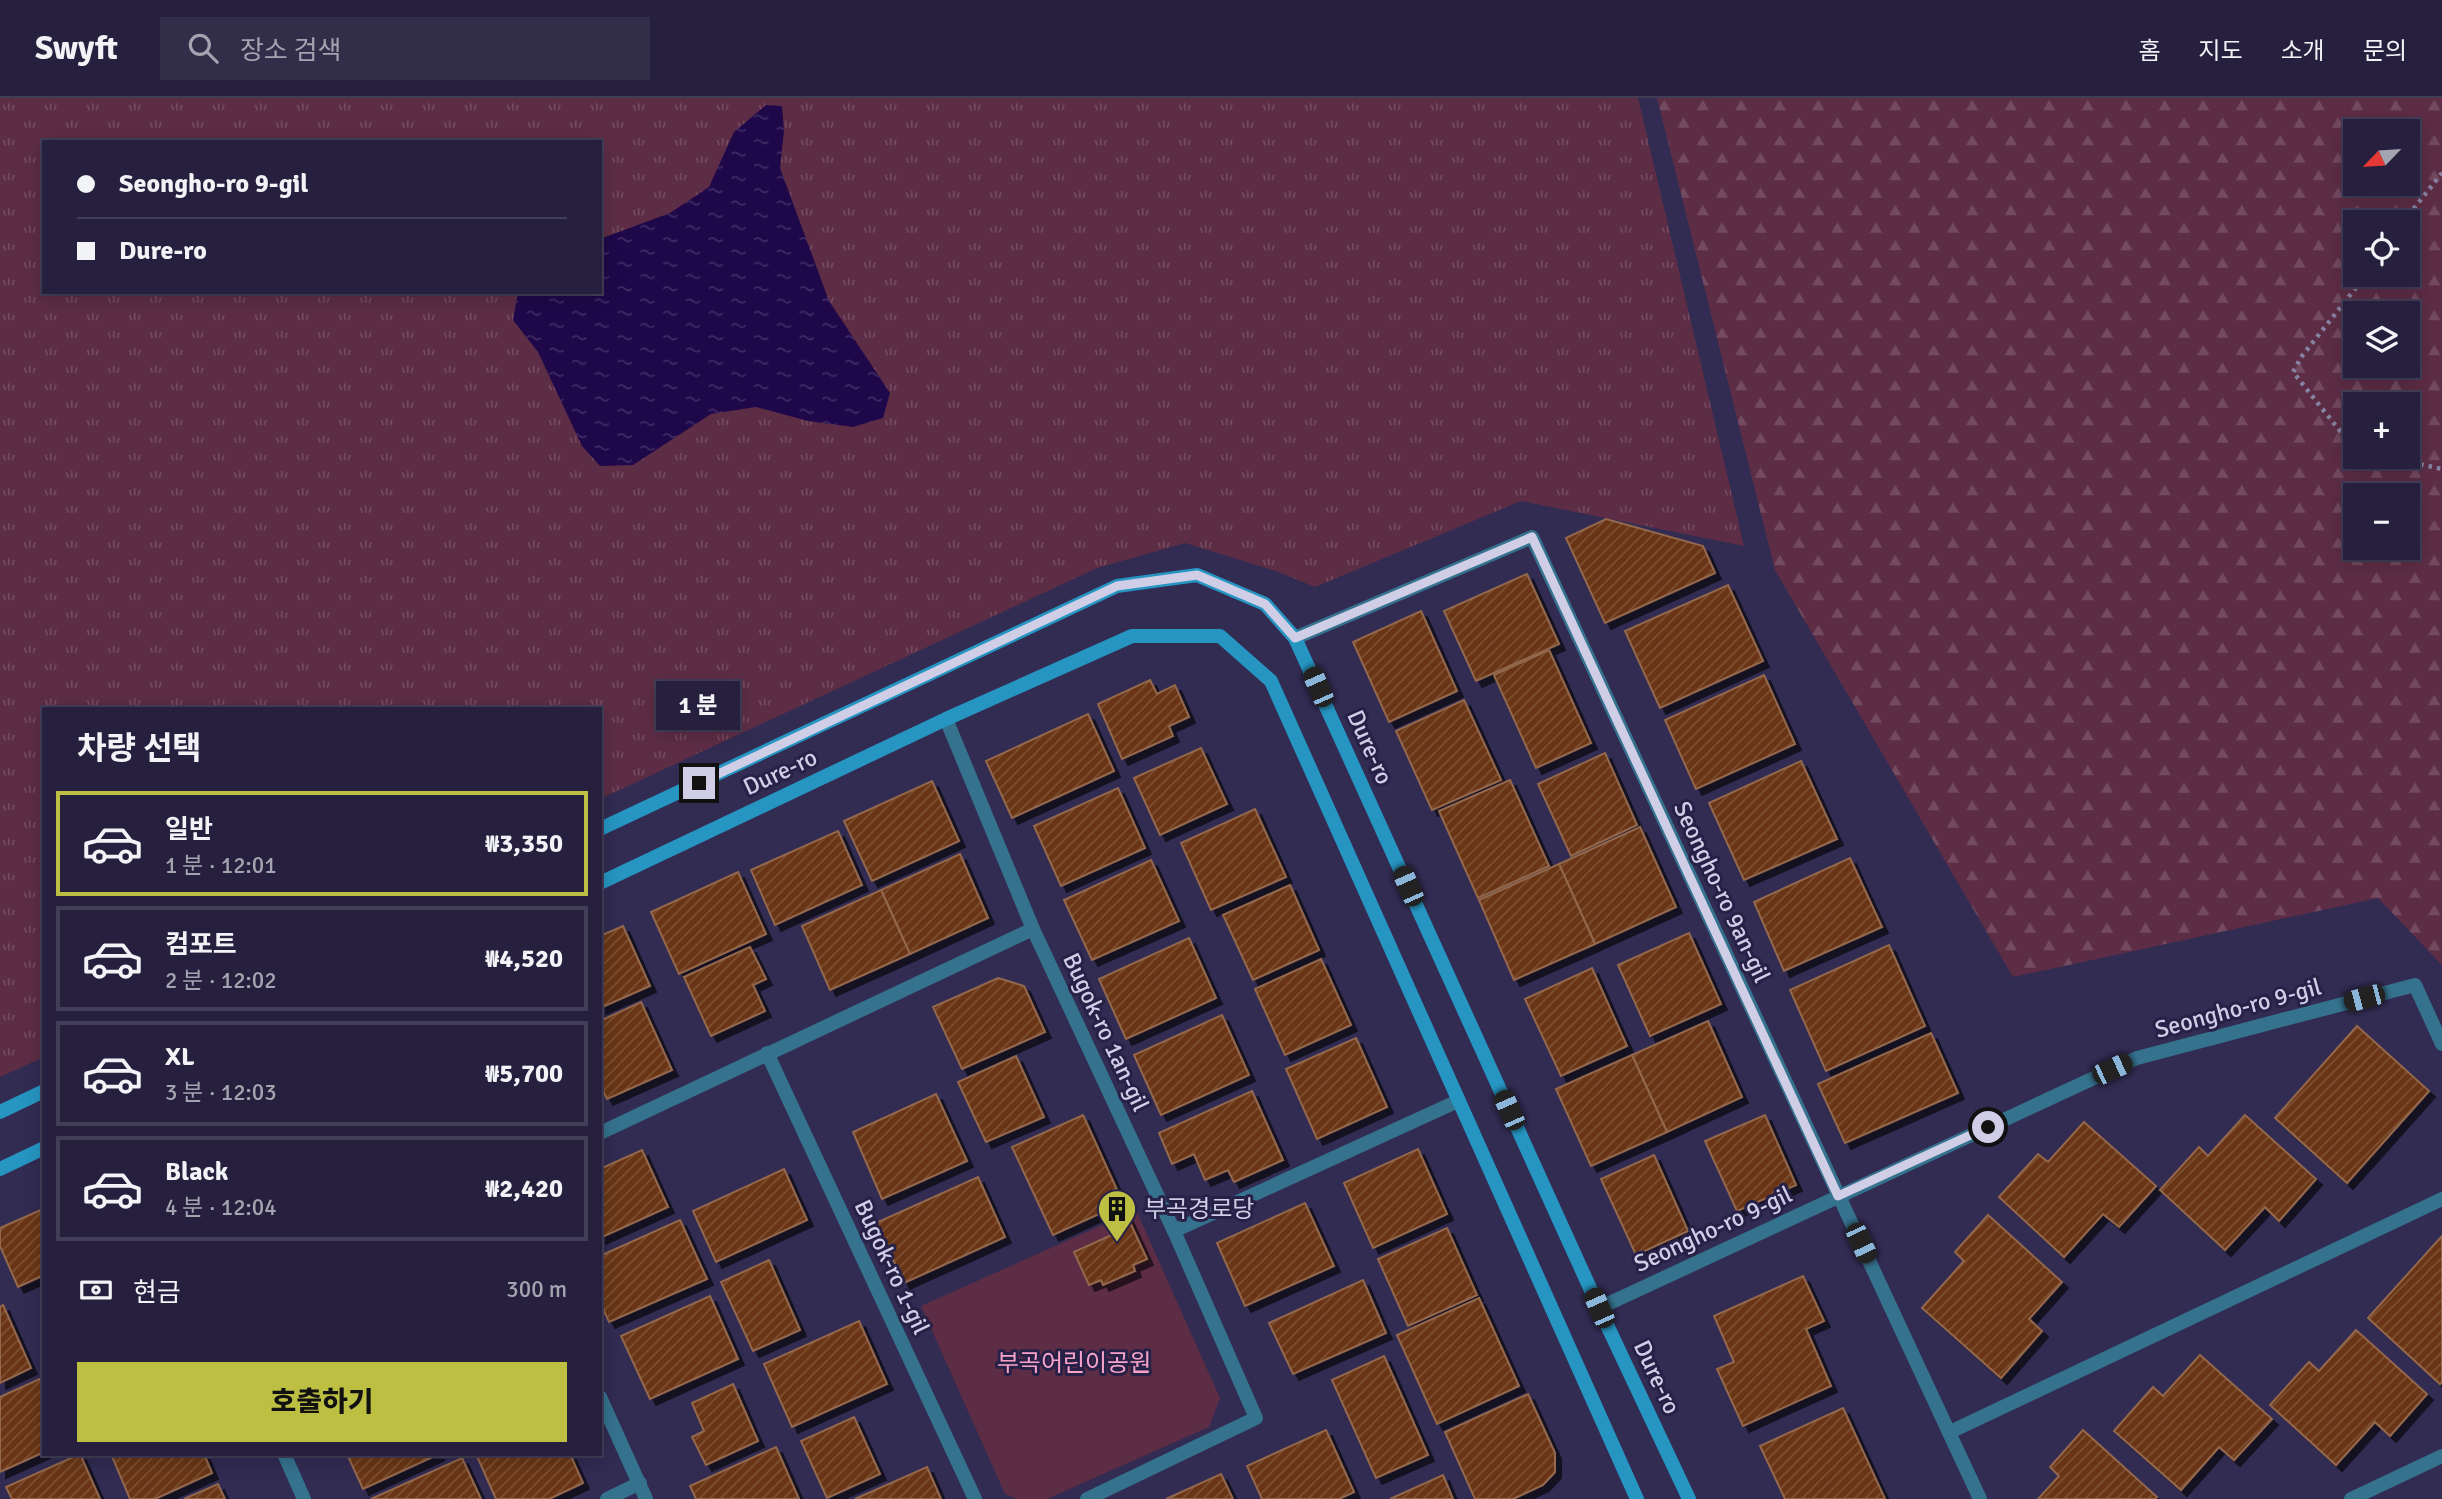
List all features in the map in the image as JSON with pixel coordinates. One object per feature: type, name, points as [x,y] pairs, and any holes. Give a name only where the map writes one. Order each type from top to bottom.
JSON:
[{"type":"street","name":"Seongho-ro 9an-gil","points":[[1295,638],[1532,537],[1980,1499]]},
{"type":"street","name":"Dure-ro","points":[[602,828],[1117,586],[1197,575],[1265,604],[1295,638],[1687,1496]]},
{"type":"street","name":"Dure-ro","points":[[602,882],[946,719],[1132,636],[1220,636],[1271,681],[1636,1499]]},
{"type":"street","name":"Bugok-ro 1an-gil","points":[[946,719],[1032,929],[1174,1231],[1256,1418],[1087,1499]]},
{"type":"street","points":[[602,1132],[1032,929]]},
{"type":"street","name":"Seongho-ro 9-gil","points":[[1599,1308],[2137,1058],[2415,985],[2442,1044]]},
{"type":"street","name":"Bugok-ro 1-gil","points":[[767,1053],[975,1499]]},
{"type":"street","points":[[0,1112],[42,1092]]},
{"type":"street","points":[[1174,1231],[1458,1101]]},
{"type":"street","points":[[0,1169],[42,1149]]},
{"type":"street","points":[[1950,1433],[2442,1199]]},
{"type":"street","points":[[602,1401],[646,1499]]},
{"type":"street","points":[[285,1456],[304,1499]]},
{"type":"street","points":[[2351,1499],[2442,1456]]},
{"type":"street","points":[[607,1499],[640,1483]]},
{"type":"street","points":[[1671,1499],[1687,1496]]},
{"type":"path","points":[[2413,210],[2442,173]]},
{"type":"path","points":[[2343,432],[2293,372],[2302,356],[2357,287]]},
{"type":"path","points":[[2420,464],[2442,469]]},
{"type":"green space","points":[[0,98],[1638,98],[1744,546],[1521,501],[1315,587],[1276,571],[1185,543],[1097,568],[602,798],[602,707],[42,707],[42,1058],[0,1077]]},
{"type":"green space","points":[[1657,98],[2442,98],[2442,965],[2378,898],[2013,977],[1775,570]]},
{"type":"green space","name":"부곡어린이공원","points":[[1136,1210],[1220,1398],[1209,1427],[1047,1499],[1018,1499],[1005,1494],[921,1306]]},
{"type":"water","points":[[766,105],[782,106],[784,131],[780,168],[829,301],[890,393],[883,418],[853,427],[808,421],[756,407],[711,414],[633,465],[600,466],[582,446],[538,352],[513,320],[518,294],[602,294],[602,238],[670,213],[709,187],[734,132]]},
{"type":"building","points":[[1606,519],[1703,546],[1715,573],[1605,623],[1566,538]]},
{"type":"building","points":[[1527,574],[1559,644],[1476,681],[1444,611]]},
{"type":"building","points":[[1728,585],[1763,661],[1660,708],[1625,631]]},
{"type":"building","points":[[1421,611],[1457,691],[1389,722],[1353,642]]},
{"type":"building","points":[[1549,650],[1591,743],[1536,768],[1494,675]]},
{"type":"building","points":[[1764,675],[1795,744],[1696,789],[1665,720]]},
{"type":"building","points":[[1150,680],[1157,694],[1175,685],[1189,717],[1169,726],[1173,736],[1122,759],[1098,704]]},
{"type":"building","points":[[1464,700],[1501,780],[1432,810],[1396,731]]},
{"type":"building","points":[[1088,714],[1114,771],[1012,818],[986,761]]},
{"type":"building","points":[[1201,748],[1227,804],[1160,835],[1134,778]]},
{"type":"building","points":[[1605,753],[1637,825],[1571,856],[1538,784]]},
{"type":"building","points":[[1801,761],[1837,839],[1744,880],[1709,803]]},
{"type":"building","points":[[1510,780],[1549,866],[1478,898],[1439,811]]},
{"type":"building","points":[[932,781],[959,841],[872,881],[844,821]]},
{"type":"building","points":[[1118,788],[1145,848],[1061,886],[1034,826]]},
{"type":"building","points":[[1255,809],[1286,877],[1211,910],[1181,843]]},
{"type":"building","points":[[1640,827],[1676,907],[1595,944],[1559,864]]},
{"type":"building","points":[[838,831],[862,885],[775,925],[751,870]]},
{"type":"building","points":[[960,854],[988,918],[910,954],[881,890]]},
{"type":"building","points":[[1850,858],[1882,927],[1784,971],[1754,902]]},
{"type":"building","points":[[1151,860],[1179,921],[1092,960],[1064,900]]},
{"type":"building","points":[[1559,864],[1595,944],[1514,980],[1479,900]]},
{"type":"building","points":[[738,872],[766,934],[679,974],[651,912]]},
{"type":"building","points":[[1290,885],[1319,950],[1253,980],[1223,915]]},
{"type":"building","points":[[881,890],[910,954],[830,990],[802,926]]},
{"type":"building","points":[[623,926],[650,986],[602,1007],[602,935]]},
{"type":"building","points":[[1689,933],[1721,1004],[1650,1036],[1618,965]]},
{"type":"building","points":[[1189,938],[1216,998],[1126,1039],[1099,979]]},
{"type":"building","points":[[1889,945],[1925,1026],[1826,1071],[1790,990]]},
{"type":"building","points":[[750,947],[766,979],[753,985],[765,1011],[711,1036],[684,977]]},
{"type":"building","points":[[1321,959],[1351,1025],[1285,1055],[1255,989]]},
{"type":"building","points":[[1592,968],[1627,1046],[1561,1076],[1525,999]]},
{"type":"building","points":[[998,978],[1024,986],[1045,1032],[962,1069],[933,1007]]},
{"type":"building","points":[[641,1002],[672,1070],[607,1099],[602,1088],[602,1020]]},
{"type":"building","points":[[1222,1015],[1249,1075],[1161,1115],[1134,1055]]},
{"type":"building","points":[[1708,1021],[1742,1097],[1667,1132],[1632,1055]]},
{"type":"building","points":[[2357,1026],[2429,1091],[2347,1183],[2275,1118]]},
{"type":"building","points":[[1931,1033],[1958,1093],[1845,1143],[1818,1084]]},
{"type":"building","points":[[1356,1038],[1387,1107],[1317,1139],[1286,1069]]},
{"type":"building","points":[[1632,1055],[1667,1132],[1591,1166],[1556,1089]]},
{"type":"building","points":[[1016,1056],[1044,1117],[986,1142],[958,1082]]},
{"type":"building","points":[[1252,1091],[1283,1160],[1234,1182],[1228,1170],[1205,1180],[1194,1154],[1172,1164],[1159,1133]]},
{"type":"building","points":[[936,1094],[967,1161],[882,1199],[853,1132]]},
{"type":"building","points":[[1083,1115],[1123,1203],[1053,1235],[1012,1147]]},
{"type":"building","points":[[1765,1115],[1796,1185],[1737,1211],[1705,1141]]},
{"type":"building","points":[[2245,1115],[2316,1179],[2279,1221],[2265,1207],[2225,1250],[2160,1190],[2199,1147],[2208,1156]]},
{"type":"building","points":[[2084,1122],[2156,1186],[2119,1227],[2103,1214],[2064,1257],[1999,1197],[2038,1154],[2048,1162]]},
{"type":"building","points":[[1418,1149],[1447,1214],[1373,1248],[1344,1183]]},
{"type":"building","points":[[642,1150],[668,1207],[602,1237],[602,1168]]},
{"type":"building","points":[[1654,1155],[1688,1231],[1636,1255],[1601,1179]]},
{"type":"building","points":[[784,1169],[807,1220],[716,1262],[693,1211]]},
{"type":"building","points":[[978,1177],[1005,1237],[904,1283],[876,1223]]},
{"type":"building","points":[[1305,1203],[1334,1266],[1245,1306],[1217,1243]]},
{"type":"building","points":[[42,1209],[42,1276],[18,1287],[0,1246],[0,1228]]},
{"type":"building","points":[[1988,1215],[2062,1282],[2029,1319],[2042,1331],[2001,1378],[1922,1308],[1964,1261],[1955,1252]]},
{"type":"building","name":"부곡경로당","points":[[1127,1216],[1147,1259],[1133,1265],[1135,1271],[1103,1285],[1101,1280],[1089,1285],[1074,1252],[1114,1234],[1110,1224]]},
{"type":"building","points":[[680,1220],[707,1279],[609,1322],[602,1306],[602,1255]]},
{"type":"building","points":[[1447,1228],[1477,1295],[1408,1326],[1378,1259]]},
{"type":"building","points":[[2442,1236],[2442,1382],[2440,1384],[2368,1318]]},
{"type":"building","points":[[769,1260],[800,1330],[753,1351],[721,1282]]},
{"type":"building","points":[[1803,1276],[1824,1321],[1806,1329],[1831,1386],[1743,1426],[1717,1369],[1734,1362],[1714,1316]]},
{"type":"building","points":[[1363,1280],[1386,1333],[1293,1374],[1269,1323]]},
{"type":"building","points":[[710,1296],[738,1359],[650,1399],[621,1336]]},
{"type":"building","points":[[1479,1298],[1519,1386],[1437,1424],[1397,1335]]},
{"type":"building","points":[[3,1305],[31,1368],[0,1383],[0,1307]]},
{"type":"building","points":[[859,1321],[887,1384],[792,1427],[764,1364]]},
{"type":"building","points":[[2356,1330],[2427,1394],[2390,1436],[2375,1422],[2336,1465],[2270,1405],[2309,1362],[2319,1371]]},
{"type":"building","points":[[2200,1355],[2272,1419],[2234,1460],[2219,1447],[2181,1490],[2114,1431],[2153,1387],[2163,1396]]},
{"type":"building","points":[[1384,1356],[1428,1455],[1376,1478],[1332,1380]]},
{"type":"building","points":[[42,1378],[42,1453],[0,1472],[0,1397]]},
{"type":"building","points":[[733,1384],[758,1441],[706,1465],[692,1437],[704,1431],[692,1403]]},
{"type":"building","points":[[1528,1394],[1555,1453],[1555,1472],[1543,1485],[1513,1499],[1475,1499],[1445,1432]]},
{"type":"building","points":[[1843,1408],[1885,1499],[1785,1499],[1760,1446]]},
{"type":"building","points":[[854,1417],[880,1474],[827,1498],[801,1441]]},
{"type":"building","points":[[1326,1430],[1354,1492],[1339,1499],[1262,1499],[1247,1466]]},
{"type":"building","points":[[2083,1430],[2157,1497],[2038,1499],[2059,1476],[2050,1467]]},
{"type":"building","points":[[776,1447],[799,1499],[696,1499],[690,1486]]},
{"type":"building","points":[[81,1456],[100,1499],[12,1499],[6,1487]]},
{"type":"building","points":[[112,1456],[205,1456],[212,1473],[155,1499],[130,1499]]},
{"type":"building","points":[[348,1456],[435,1456],[363,1489]]},
{"type":"building","points":[[477,1456],[571,1456],[583,1483],[549,1499],[496,1499]]},
{"type":"building","points":[[462,1458],[481,1499],[371,1499]]},
{"type":"building","points":[[927,1467],[941,1499],[855,1499]]},
{"type":"building","points":[[1221,1474],[1233,1499],[1166,1499]]},
{"type":"building","points":[[1443,1475],[1453,1499],[1390,1499]]},
{"type":"building","points":[[218,1484],[225,1499],[184,1499]]},
{"type":"place","name":"부곡경로당","points":[[1117,1243]]},
{"type":"route","points":[[699,783],[1117,586],[1197,575],[1265,604],[1295,638],[1532,537],[1838,1196],[1988,1127]]}]
